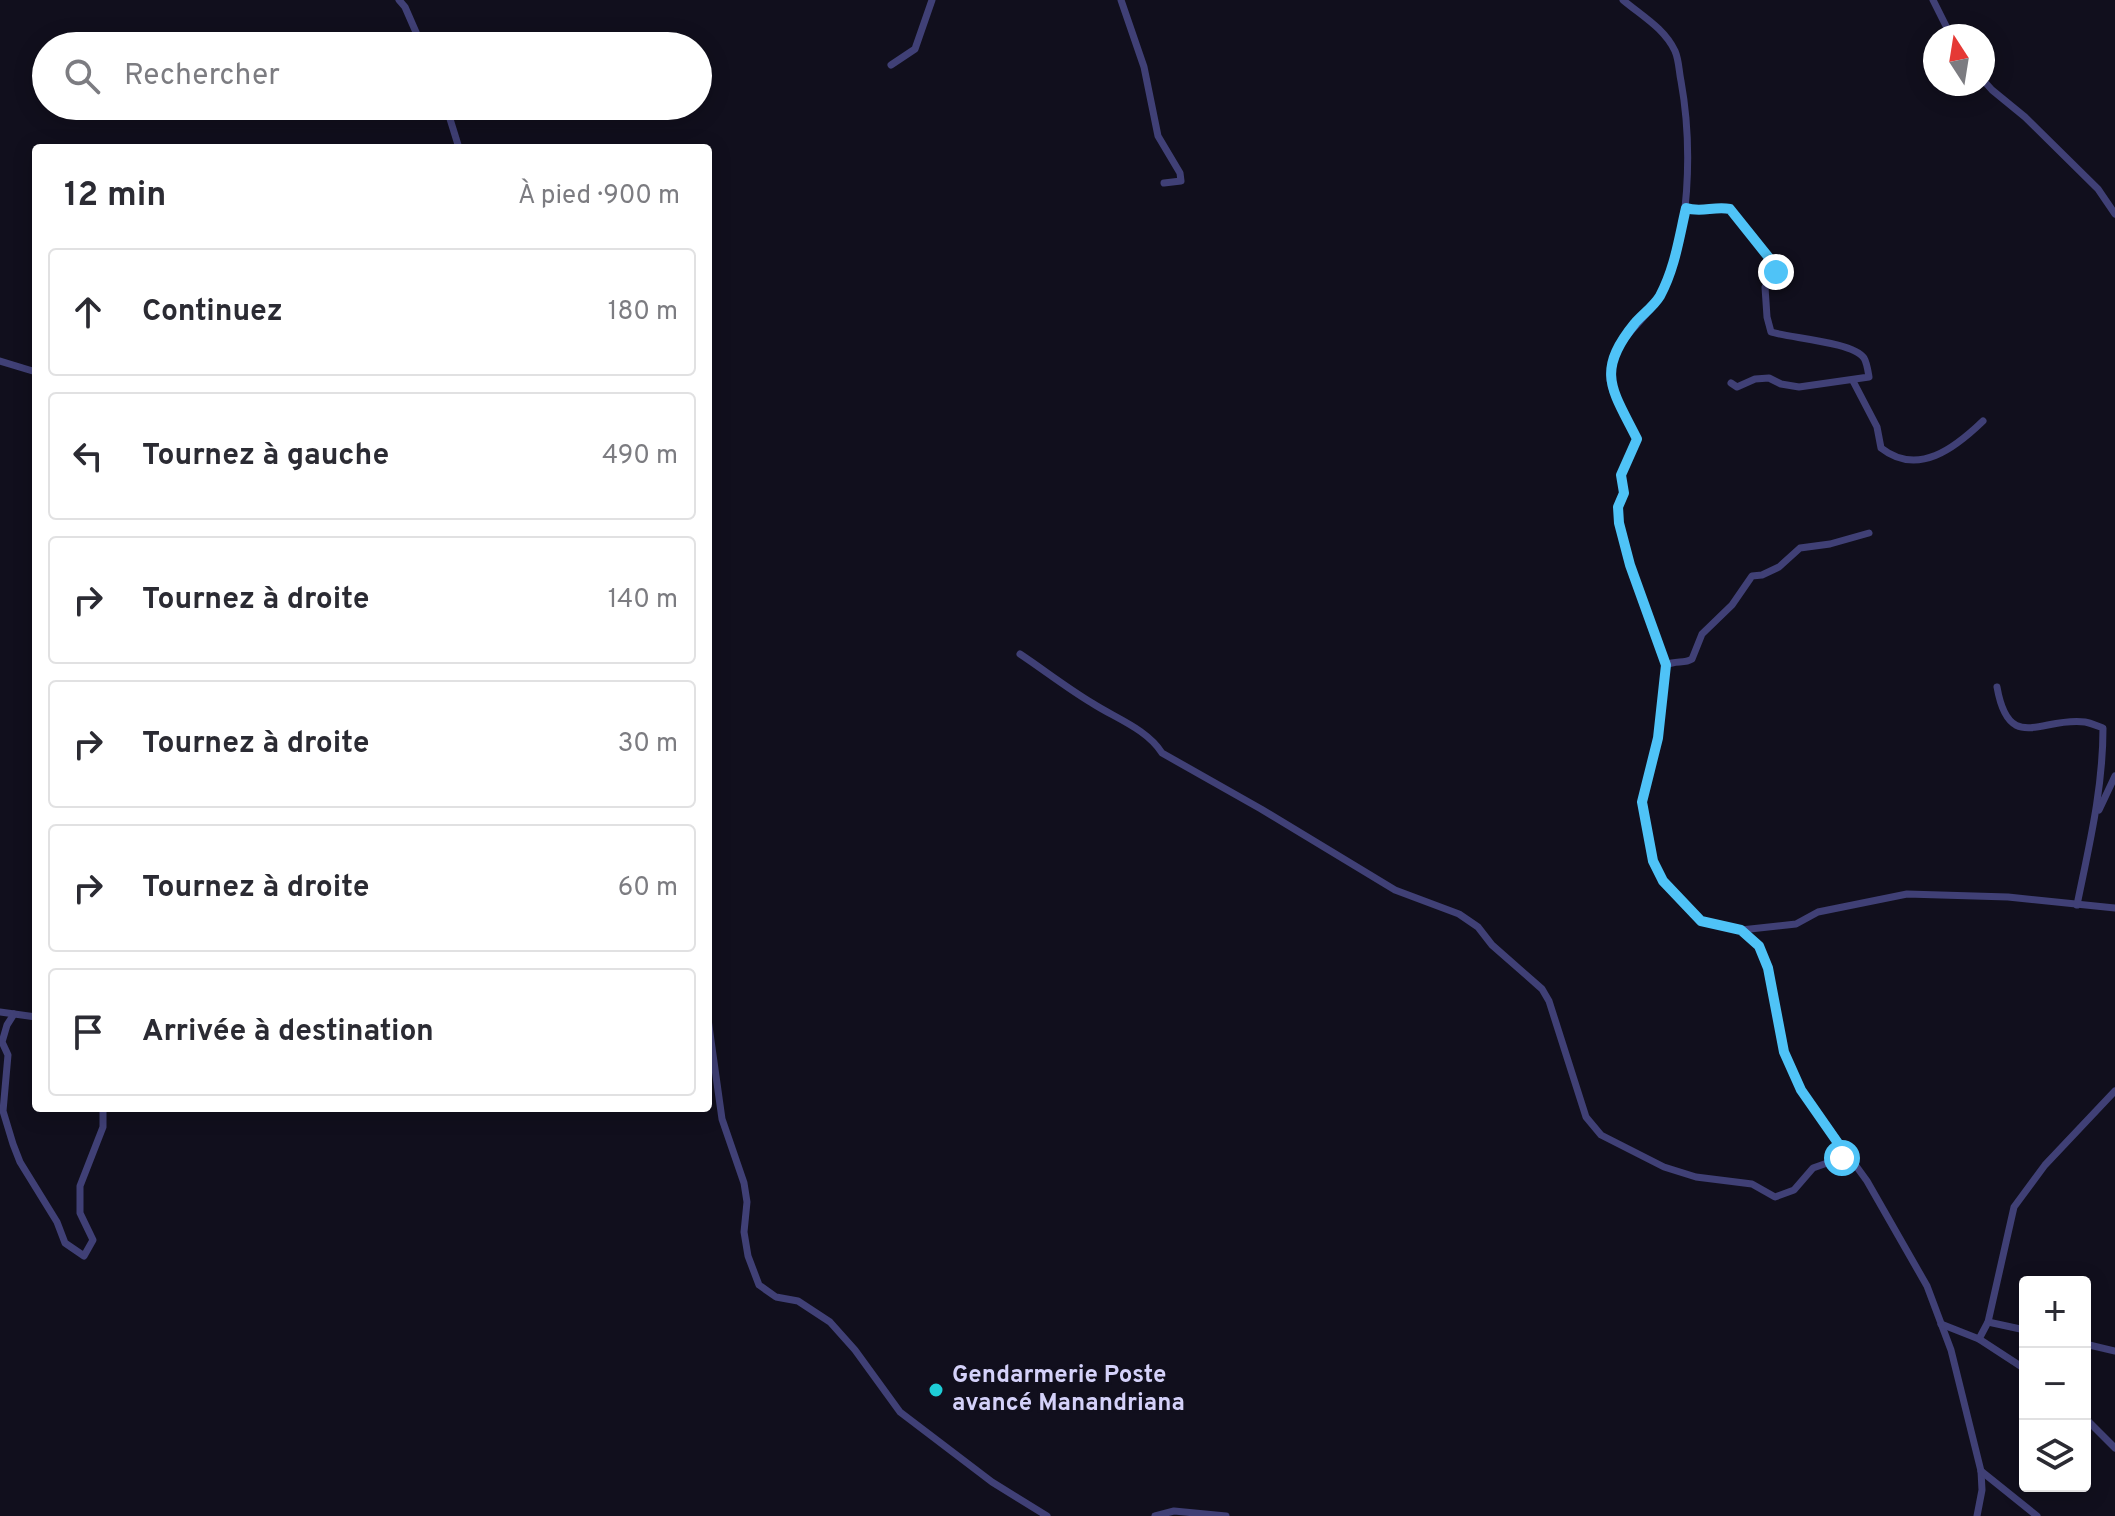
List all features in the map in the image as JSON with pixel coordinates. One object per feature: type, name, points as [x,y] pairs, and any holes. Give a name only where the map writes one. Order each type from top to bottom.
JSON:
[{"type":"street","points":[[399,0],[416,32]]},
{"type":"street","points":[[891,65],[915,49],[932,0]]},
{"type":"street","points":[[1121,0],[1144,67],[1158,136],[1180,173],[1181,181],[1164,183]]},
{"type":"street","points":[[1623,0],[1655,24],[1676,53],[1688,154],[1686,208],[1673,270],[1658,299],[1634,324],[1614,355],[1609,376],[1637,439],[1621,475],[1624,493],[1618,507],[1619,523],[1630,565],[1666,665],[1658,738],[1642,802],[1653,861],[1663,881],[1701,921],[1741,930],[1796,924],[1818,912],[1907,894],[2008,897],[2115,908]]},
{"type":"street","points":[[1933,0],[1945,24]]},
{"type":"street","points":[[1995,92],[2025,117],[2098,189],[2115,214]]},
{"type":"street","points":[[450,120],[458,144]]},
{"type":"street","points":[[1686,208],[1698,212],[1718,207],[1733,212],[1774,264],[1774,275],[1765,287],[1771,332],[1817,340],[1857,352],[1866,360],[1869,377],[1799,387],[1769,378],[1755,379],[1737,387],[1731,383]]},
{"type":"street","points":[[0,361],[32,371]]},
{"type":"street","points":[[1853,381],[1877,427],[1881,448],[1898,458],[1926,461],[1967,437],[1983,421]]},
{"type":"street","points":[[1666,665],[1692,659],[1702,634],[1732,605],[1752,576],[1779,567],[1800,548],[1830,544],[1869,533]]},
{"type":"street","points":[[1020,654],[1146,736],[1156,743],[1162,753],[1395,890],[1469,920],[1542,989],[1557,1019],[1586,1117],[1607,1140],[1664,1167],[1696,1177],[1752,1184],[1775,1197],[1794,1190],[1813,1168],[1847,1156]]},
{"type":"street","points":[[1997,687],[2001,710],[2008,719],[2026,729],[2084,722],[2103,728],[2103,764],[2096,815],[2077,905]]},
{"type":"street","points":[[2096,815],[2115,776]]},
{"type":"street","points":[[1741,930],[1759,946],[1768,968],[1784,1052],[1801,1090],[1867,1181],[1927,1286],[1960,1380],[1981,1471],[1982,1490],[1977,1516]]},
{"type":"street","points":[[0,1012],[32,1016]]},
{"type":"street","points":[[14,1014],[2,1042],[8,1055],[3,1111],[20,1162],[57,1222],[65,1243],[84,1256],[93,1240],[80,1213],[80,1186],[103,1127],[103,1112]]},
{"type":"street","points":[[712,1048],[722,1119],[744,1183],[747,1202],[744,1232],[748,1256],[759,1285],[776,1297],[798,1301],[830,1322],[855,1350],[900,1412],[992,1482],[1047,1516]]},
{"type":"street","points":[[1979,1339],[1988,1322],[2014,1207],[2045,1165],[2115,1091]]},
{"type":"street","points":[[1988,1322],[2019,1329]]},
{"type":"street","points":[[1941,1324],[1979,1339],[2019,1365]]},
{"type":"street","points":[[2091,1345],[2115,1351]]},
{"type":"street","points":[[2087,1420],[2115,1448]]},
{"type":"street","points":[[2107,1440],[2115,1435]]},
{"type":"street","points":[[1981,1471],[2037,1516]]},
{"type":"street","points":[[1155,1516],[1174,1511],[1226,1516]]},
{"type":"place","name":"Gendarmerie Poste avancé Manandriana","points":[[936,1390]]},
{"type":"route","points":[[1776,272],[1774,264],[1730,209],[1718,207],[1698,212],[1686,208],[1673,270],[1658,299],[1634,324],[1614,355],[1609,376],[1637,439],[1621,475],[1624,493],[1618,507],[1619,523],[1667,673],[1658,738],[1642,802],[1653,861],[1663,881],[1701,921],[1741,930],[1759,946],[1768,968],[1784,1052],[1801,1090],[1847,1156],[1842,1158]]}]
